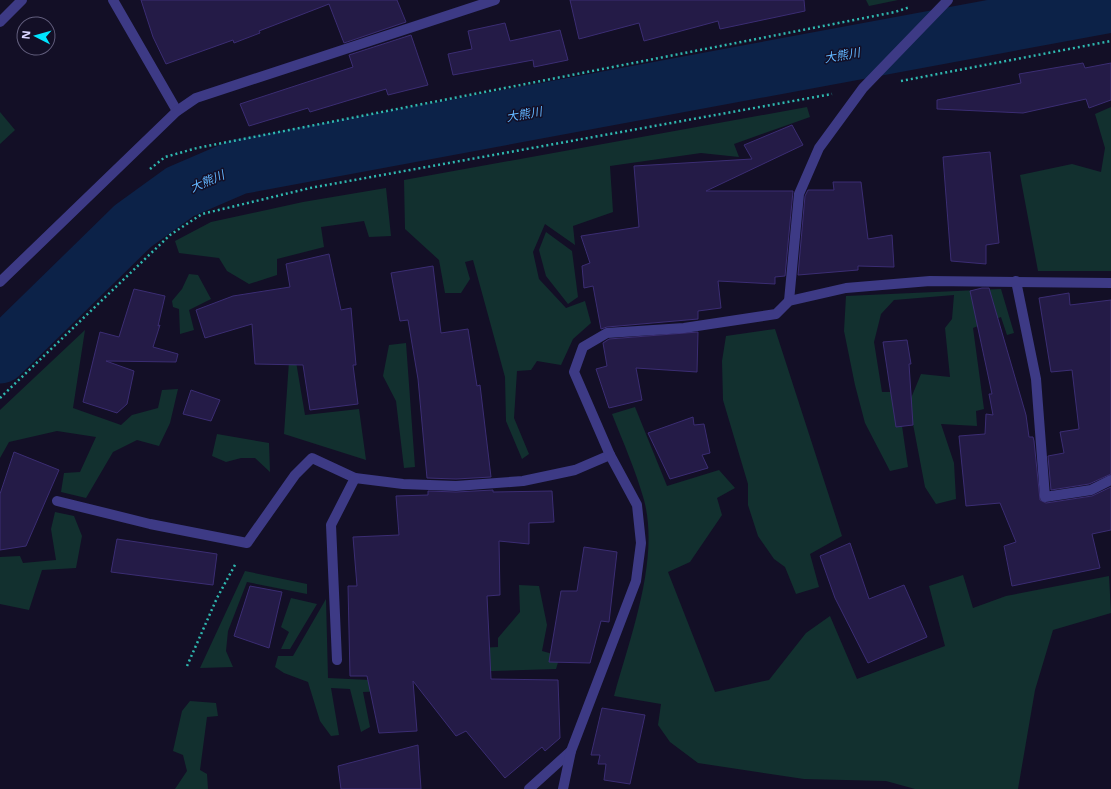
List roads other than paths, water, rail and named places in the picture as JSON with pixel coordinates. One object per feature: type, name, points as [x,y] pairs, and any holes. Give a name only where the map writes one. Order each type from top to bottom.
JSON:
[{"type":"street","points":[[0,22],[22,0]]},
{"type":"street","points":[[113,0],[177,111]]},
{"type":"street","points":[[0,282],[177,111],[196,98],[496,0]]},
{"type":"street","points":[[789,301],[798,194],[819,148],[863,88],[934,12],[948,0]]},
{"type":"street","points":[[565,789],[571,751],[636,581],[641,543],[637,505],[610,455],[574,372],[583,348],[607,333],[684,328],[776,314],[789,301],[846,288],[930,281],[1111,283]]},
{"type":"street","points":[[1016,281],[1036,379],[1045,497],[1091,490],[1111,480]]},
{"type":"street","points":[[58,501],[150,524],[246,543],[295,475],[312,458],[355,478],[403,484],[456,486],[523,481],[576,470],[610,455]]},
{"type":"street","points":[[336,660],[331,524],[355,478]]},
{"type":"street","points":[[529,789],[571,751]]},
{"type":"waterway","name":"大熊川","points":[[0,356],[133,226],[180,192],[238,167],[1111,5]]}]
